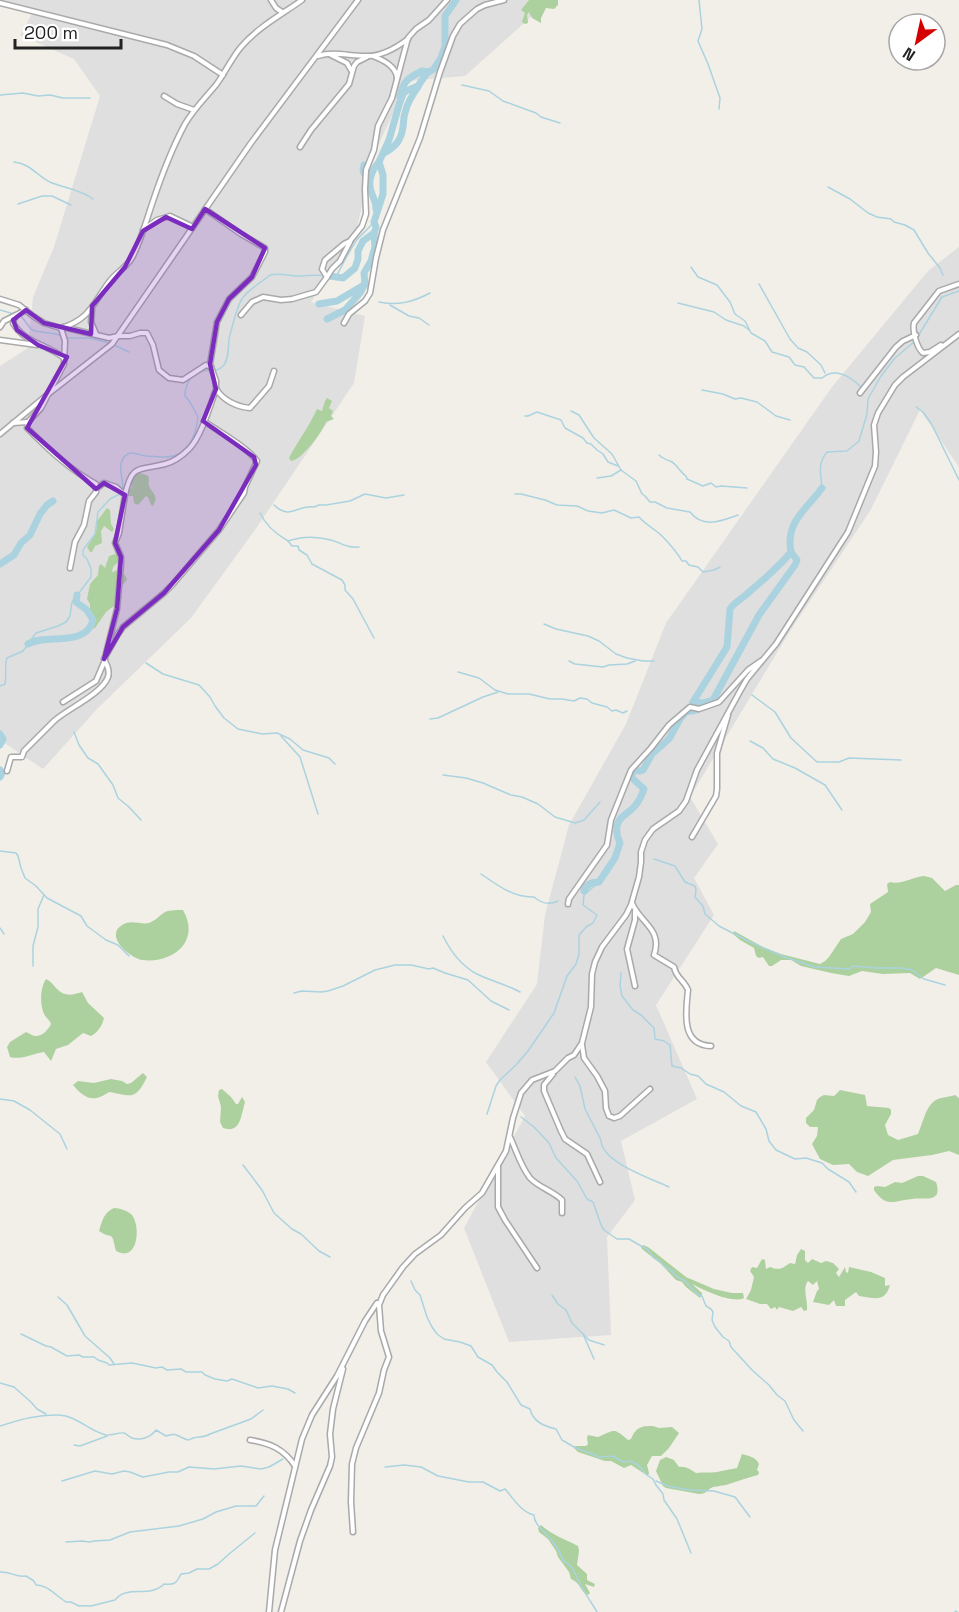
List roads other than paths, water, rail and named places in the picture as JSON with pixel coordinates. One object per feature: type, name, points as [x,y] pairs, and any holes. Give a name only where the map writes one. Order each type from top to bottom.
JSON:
[{"type":"street","points":[[271,0],[276,8],[283,12]]},
{"type":"street","points":[[62,327],[74,324],[88,313],[110,280],[125,267],[132,256],[167,161],[185,123],[248,39],[302,0]]},
{"type":"street","points":[[0,434],[112,344],[251,143],[358,0]]},
{"type":"street","points":[[317,56],[328,54],[367,57],[391,50],[429,20],[447,0]]},
{"type":"street","points":[[344,323],[349,314],[365,301],[370,293],[383,230],[420,138],[453,36],[460,24],[477,9],[504,0]]},
{"type":"street","points":[[0,3],[167,45],[189,53],[223,75]]},
{"type":"street","points":[[241,315],[252,302],[263,297],[292,299],[316,292],[332,268],[340,261],[350,241],[360,229],[364,220],[366,170],[374,150],[378,126],[392,99],[408,38]]},
{"type":"street","points":[[328,54],[347,63],[351,71]]},
{"type":"street","points":[[373,56],[393,68],[397,79]]},
{"type":"street","points":[[300,147],[349,84],[351,71],[357,62],[367,57]]},
{"type":"street","points":[[164,96],[177,104],[195,110]]},
{"type":"street","points":[[7,771],[11,757],[22,757],[24,751],[56,720],[104,685],[108,677],[109,670],[105,660],[117,609],[121,557],[115,543],[131,477],[136,470],[166,464],[185,452],[196,440],[216,389],[211,358],[217,322],[229,298],[252,277],[266,252],[265,248],[205,209]]},
{"type":"street","points":[[143,231],[157,220],[170,216],[193,227]]},
{"type":"street","points":[[327,277],[322,269],[325,260],[350,241]]},
{"type":"street","points":[[946,343],[930,352],[923,353],[916,345],[913,327],[939,291],[959,284]]},
{"type":"street","points":[[0,299],[19,305],[44,323],[109,338],[147,333],[153,345],[159,370],[169,378],[183,380],[203,367],[211,367]]},
{"type":"street","points":[[92,306],[91,322],[93,330],[98,335]]},
{"type":"street","points":[[0,327],[4,321],[26,310]]},
{"type":"street","points":[[15,316],[13,323],[17,330],[38,345],[64,358]]},
{"type":"street","points":[[62,327],[65,341],[64,364],[41,408],[28,422],[27,428],[73,470],[96,484],[96,492],[89,501],[84,525],[75,542],[70,568]]},
{"type":"street","points":[[600,1182],[586,1154],[565,1139],[544,1091],[544,1085],[568,1058],[574,1055],[582,1043],[591,1007],[592,974],[595,962],[602,947],[626,915],[632,902],[639,877],[640,852],[645,840],[652,829],[679,811],[686,801],[697,770],[730,708],[848,531],[874,466],[876,452],[874,425],[884,402],[895,385],[959,334]]},
{"type":"street","points":[[860,393],[896,347],[916,335]]},
{"type":"street","points":[[0,340],[38,345]]},
{"type":"street","points":[[216,389],[221,397],[250,408],[269,386],[274,371]]},
{"type":"street","points":[[63,702],[96,681],[113,642],[123,627],[164,593],[219,530],[244,493],[257,460],[204,421]]},
{"type":"street","points":[[13,423],[28,422]]},
{"type":"street","points":[[96,489],[104,483],[117,487],[125,495]]},
{"type":"street","points":[[568,904],[569,899],[607,845],[611,820],[631,770],[669,725],[686,710],[690,707],[699,709],[719,702],[748,670],[766,657]]},
{"type":"street","points":[[692,837],[716,796],[718,746],[730,708]]},
{"type":"street","points":[[632,902],[640,917],[653,929],[657,948],[654,955],[674,967],[677,977],[687,986],[686,1016],[690,1035],[698,1044],[711,1046]]},
{"type":"street","points":[[635,910],[635,920],[627,949],[635,986]]},
{"type":"street","points":[[582,1043],[584,1058],[605,1091],[609,1116],[614,1118],[620,1116],[650,1089]]},
{"type":"street","points":[[269,1612],[275,1550],[302,1439],[312,1415],[337,1376],[365,1322],[404,1267],[415,1254],[441,1235],[482,1193],[506,1151],[521,1093],[532,1080],[555,1071]]},
{"type":"street","points":[[509,1137],[531,1179],[562,1200],[562,1213]]},
{"type":"street","points":[[498,1165],[498,1207],[508,1226],[537,1268]]},
{"type":"street","points":[[353,1532],[352,1464],[356,1448],[379,1393],[388,1357],[379,1317],[379,1305],[383,1295]]},
{"type":"street","points":[[281,1612],[311,1510],[330,1466],[331,1426],[345,1360]]},
{"type":"street","points":[[250,1440],[274,1446],[285,1453],[295,1467]]},
{"type":"waterway","points":[[375,219],[383,194],[383,175],[379,162],[389,140],[403,94],[418,86],[441,58],[445,46],[445,16],[456,0]]},
{"type":"waterway","points":[[699,0],[702,29],[698,41],[720,98],[719,109]]},
{"type":"waterway","points":[[400,97],[403,87],[410,78],[422,71],[428,72]]},
{"type":"waterway","points":[[462,85],[489,91],[503,101],[560,123]]},
{"type":"waterway","points":[[384,153],[399,140],[407,106],[418,87]]},
{"type":"waterway","points":[[0,95],[23,93],[63,98],[90,98]]},
{"type":"waterway","points":[[14,162],[25,165],[52,183],[79,191],[93,199]]},
{"type":"waterway","points":[[376,209],[370,181],[379,162]]},
{"type":"waterway","points":[[364,165],[363,171],[368,181]]},
{"type":"waterway","points":[[828,187],[850,199],[868,213],[891,219],[914,230],[943,275]]},
{"type":"waterway","points":[[18,204],[42,196],[52,196],[71,205]]},
{"type":"waterway","points":[[330,276],[337,275],[356,241],[375,219]]},
{"type":"waterway","points":[[327,319],[345,310],[365,284],[364,273],[375,247],[374,222]]},
{"type":"waterway","points":[[330,276],[343,278],[355,268],[358,251],[363,241],[374,233]]},
{"type":"waterway","points":[[691,267],[698,277],[717,285],[730,302],[735,314],[745,321],[751,333],[765,341],[772,352],[789,357],[795,365],[804,367],[814,378],[822,378],[833,373],[843,374],[862,388]]},
{"type":"waterway","points":[[201,371],[218,369],[225,363],[238,307],[251,289],[274,274],[325,276]]},
{"type":"waterway","points":[[759,284],[790,339],[821,365],[825,373]]},
{"type":"waterway","points":[[319,304],[337,301],[364,285]]},
{"type":"waterway","points":[[822,488],[820,469],[824,456],[827,452],[847,451],[859,441],[867,414],[868,399],[881,376],[895,358],[915,341],[942,297],[959,291]]},
{"type":"waterway","points":[[379,302],[393,304],[405,302],[430,293]]},
{"type":"waterway","points":[[678,303],[714,312],[749,330]]},
{"type":"waterway","points":[[390,305],[429,325]]},
{"type":"waterway","points":[[0,310],[21,316],[35,331],[67,338],[90,338],[109,343]]},
{"type":"waterway","points":[[114,345],[129,352]]},
{"type":"waterway","points":[[122,490],[121,465],[124,457],[132,453],[146,456],[173,456],[185,450],[189,445],[198,417],[185,393],[194,375]]},
{"type":"waterway","points":[[702,390],[757,402],[776,416],[790,420]]},
{"type":"waterway","points":[[916,407],[931,423],[959,480]]},
{"type":"waterway","points":[[571,411],[579,415],[594,438],[612,454],[621,470],[636,481],[642,494],[650,502],[690,512],[706,522],[719,521],[738,515]]},
{"type":"waterway","points":[[525,416],[537,412],[561,420],[565,428],[591,444],[603,454],[608,462],[618,466]]},
{"type":"waterway","points":[[659,455],[674,463],[687,479],[703,486],[711,483],[716,487],[747,488]]},
{"type":"waterway","points":[[597,478],[611,476],[621,470]]},
{"type":"waterway","points":[[693,702],[727,647],[730,609],[791,552],[791,532],[794,524],[822,488]]},
{"type":"waterway","points":[[0,686],[5,684],[7,658],[23,651],[36,633],[58,626],[66,622],[70,616],[72,602],[91,577],[91,569],[83,555],[83,550],[95,534],[98,512],[110,499],[120,494]]},
{"type":"waterway","points":[[274,505],[280,510],[290,512],[350,501],[365,494],[386,498],[404,495]]},
{"type":"waterway","points":[[515,494],[557,505],[577,506],[588,511],[602,513],[614,510],[631,518],[639,517],[664,538],[682,561],[698,567],[703,572],[720,567]]},
{"type":"waterway","points":[[0,564],[14,555],[21,543],[30,535],[40,514],[53,501]]},
{"type":"waterway","points":[[260,513],[265,522],[279,536],[288,541],[314,537],[359,547]]},
{"type":"waterway","points":[[288,541],[292,546],[298,546],[312,564],[342,580],[345,590],[353,599],[374,638]]},
{"type":"waterway","points":[[584,891],[590,884],[599,882],[615,858],[620,843],[617,834],[618,823],[635,806],[644,789],[632,778],[632,773],[635,770],[643,770],[652,754],[669,739],[686,712],[696,710],[693,702],[703,703],[713,700],[759,615],[795,565],[797,560],[791,552]]},
{"type":"waterway","points":[[28,644],[74,637],[89,629],[93,620],[87,610],[76,602],[77,595]]},
{"type":"waterway","points":[[544,624],[588,636],[616,654],[627,658],[654,661]]},
{"type":"waterway","points":[[569,661],[575,664],[603,667],[635,661]]},
{"type":"waterway","points":[[146,663],[163,674],[199,685],[224,718],[238,729],[262,734],[277,733],[290,739],[303,750],[329,758],[335,764]]},
{"type":"waterway","points":[[458,672],[479,678],[495,690],[508,694],[529,694],[574,701],[580,698],[607,707],[612,711],[623,713],[627,711]]},
{"type":"waterway","points":[[430,719],[438,718],[498,692]]},
{"type":"waterway","points":[[752,695],[775,712],[791,738],[817,762],[839,762],[849,758],[901,760]]},
{"type":"waterway","points":[[74,732],[79,745],[88,758],[98,764],[113,785],[118,798],[141,820]]},
{"type":"waterway","points":[[0,734],[3,739],[0,745]]},
{"type":"waterway","points":[[281,736],[300,757],[318,814]]},
{"type":"waterway","points":[[750,741],[763,748],[773,759],[825,785],[842,810]]},
{"type":"waterway","points":[[0,770],[2,773],[0,777]]},
{"type":"waterway","points":[[443,775],[466,778],[522,797],[538,804],[555,817],[575,823],[584,820],[600,802]]},
{"type":"waterway","points":[[0,851],[16,853],[25,878],[47,898],[81,916],[87,926],[106,940],[118,945],[129,956]]},
{"type":"waterway","points":[[654,859],[675,866],[685,882],[695,886],[695,897],[703,906],[705,914],[719,926],[782,956],[815,967],[901,968],[912,970],[924,979],[945,985]]},
{"type":"waterway","points":[[481,874],[513,893],[534,897],[546,903],[558,901]]},
{"type":"waterway","points":[[487,1114],[496,1086],[528,1051],[554,1013],[567,976],[576,964],[579,954],[579,935],[593,923],[597,915],[583,905],[584,895],[599,882]]},
{"type":"waterway","points":[[33,966],[38,909],[44,895]]},
{"type":"waterway","points":[[0,928],[4,934]]},
{"type":"waterway","points":[[443,936],[456,957],[470,970],[520,992]]},
{"type":"waterway","points":[[294,993],[328,991],[375,970],[395,965],[411,965],[433,968],[468,980],[491,1001],[509,1010]]},
{"type":"waterway","points":[[621,973],[622,996],[633,1010],[654,1028],[655,1039],[670,1045],[672,1066],[698,1076],[706,1084],[724,1092],[741,1106],[756,1112],[766,1129],[769,1141],[776,1150],[795,1159],[806,1158],[822,1163],[849,1182],[856,1192]]},
{"type":"waterway","points":[[575,1077],[580,1086],[585,1109],[609,1156],[629,1169],[669,1187]]},
{"type":"waterway","points":[[0,1099],[14,1101],[30,1110],[60,1134],[67,1149]]},
{"type":"waterway","points":[[521,1117],[549,1143],[556,1158],[577,1181],[587,1199],[593,1202],[604,1230],[617,1239],[629,1239],[648,1250],[654,1258],[702,1296],[706,1306],[713,1312],[712,1320],[715,1327],[753,1371],[785,1401],[794,1420],[803,1431]]},
{"type":"waterway","points":[[243,1165],[262,1190],[274,1213],[319,1251],[330,1257]]},
{"type":"waterway","points":[[411,1281],[420,1295],[427,1317],[437,1334],[444,1339],[471,1346],[478,1357],[492,1365],[507,1382],[521,1405],[530,1409],[536,1420],[556,1429],[562,1440],[574,1447],[600,1457],[613,1456],[623,1462],[631,1461],[653,1479],[677,1519],[691,1553]]},
{"type":"waterway","points":[[552,1295],[566,1310],[572,1323],[589,1340],[604,1345]]},
{"type":"waterway","points":[[58,1297],[67,1305],[85,1336],[114,1364]]},
{"type":"waterway","points":[[21,1334],[67,1356],[94,1357],[109,1365],[132,1363],[162,1367],[167,1370],[202,1372],[215,1379],[227,1381],[232,1379],[258,1388],[272,1386],[295,1393]]},
{"type":"waterway","points":[[583,1334],[594,1359]]},
{"type":"waterway","points":[[0,1383],[14,1387],[37,1409],[46,1414]]},
{"type":"waterway","points":[[0,1426],[30,1417],[59,1415],[72,1418],[106,1435],[124,1433],[132,1438],[142,1439],[156,1430],[166,1436],[176,1435],[189,1440],[251,1419],[263,1410]]},
{"type":"waterway","points":[[74,1445],[80,1446],[107,1436]]},
{"type":"waterway","points":[[62,1481],[95,1471],[112,1474],[124,1471],[143,1477],[178,1472],[189,1467],[214,1469],[241,1466],[261,1469],[283,1459]]},
{"type":"waterway","points":[[385,1467],[404,1465],[421,1467],[438,1476],[469,1482],[483,1482],[500,1491],[505,1489],[521,1508],[534,1515],[537,1524],[554,1544],[563,1561],[573,1570],[597,1612]]},
{"type":"waterway","points":[[656,1481],[668,1486],[714,1491],[735,1497],[750,1517]]},
{"type":"waterway","points":[[66,1542],[110,1540],[130,1532],[179,1526],[236,1506],[256,1506],[264,1496]]},
{"type":"waterway","points":[[0,1572],[26,1576],[36,1585],[48,1589],[66,1602],[79,1606],[93,1606],[115,1600],[126,1593],[152,1591],[164,1584],[172,1584],[181,1574],[197,1569],[209,1569],[255,1533]]}]
